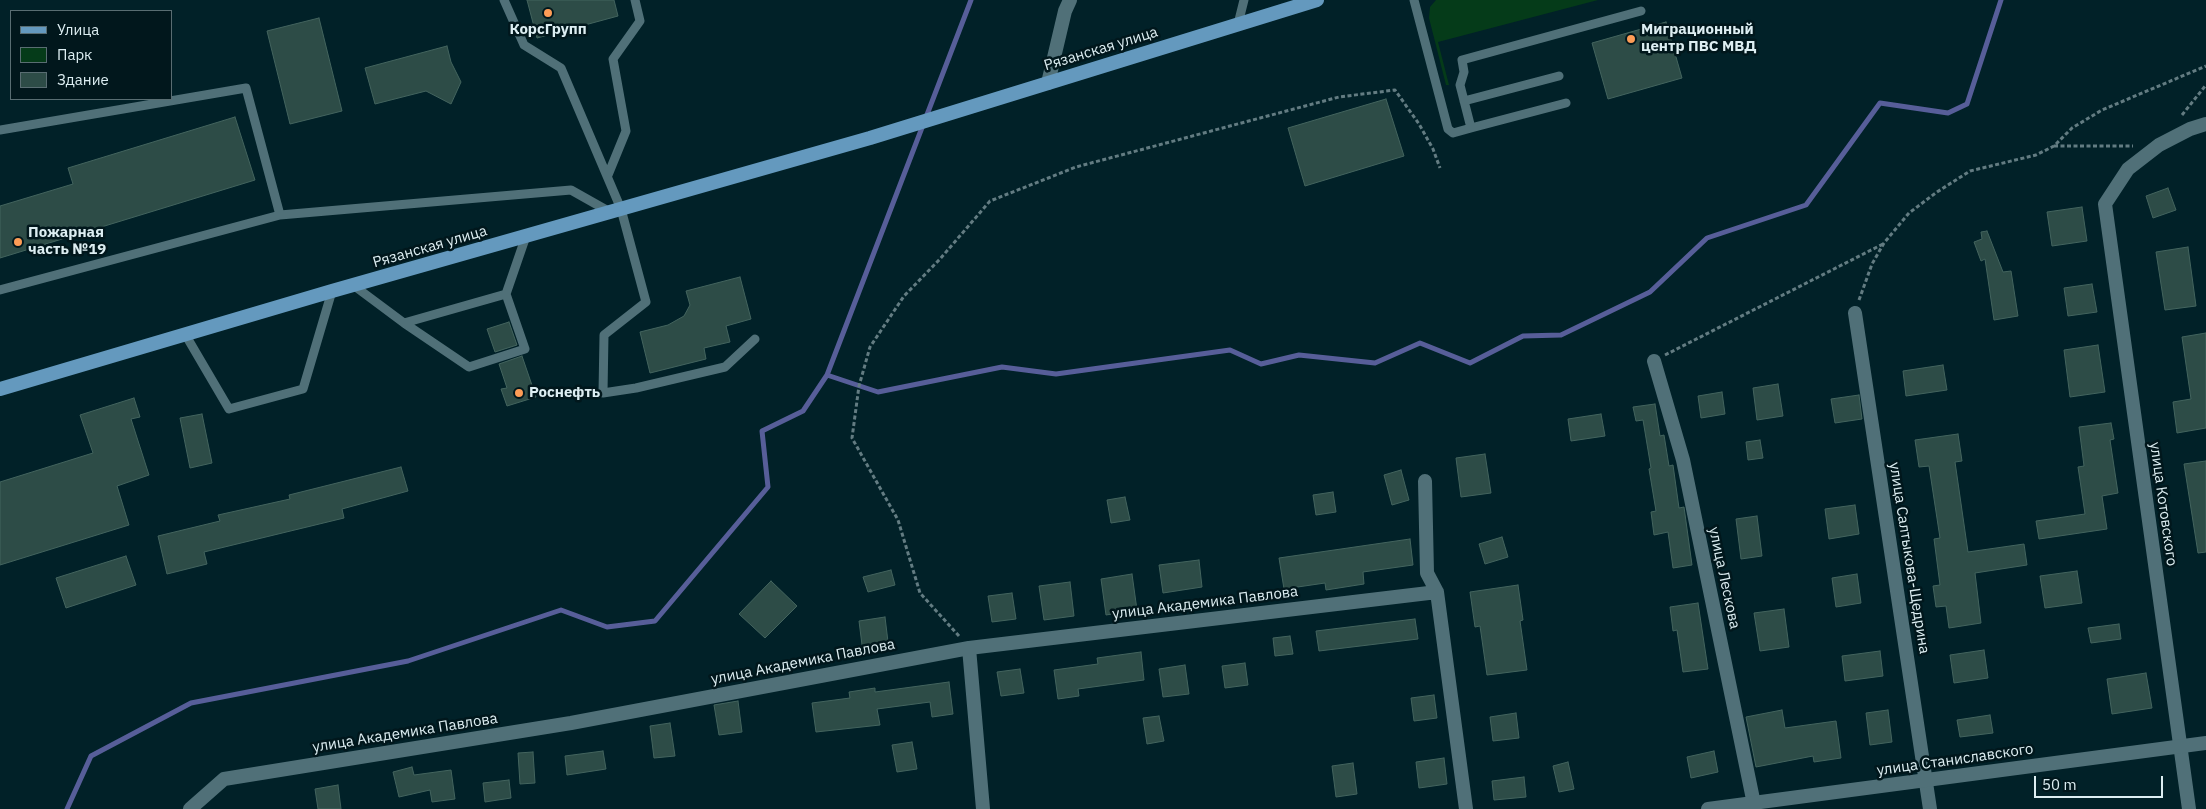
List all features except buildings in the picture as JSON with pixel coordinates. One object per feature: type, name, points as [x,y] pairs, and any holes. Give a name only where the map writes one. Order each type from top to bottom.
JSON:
[{"type":"main road","name":"Рязанская улица","points":[[0,389],[332,291],[870,138],[1317,0]]},
{"type":"street","points":[[1048,83],[1065,11],[1070,0]]},
{"type":"street","points":[[2159,145],[2190,129],[2206,124]]},
{"type":"street","name":"улица Котовского","points":[[2159,145],[2128,170],[2105,204],[2189,809]]},
{"type":"street","name":"улица Салтыкова-Щедрина","points":[[1854,313],[1930,809]]},
{"type":"street","name":"улица Лескова","points":[[1654,361],[1683,460],[1754,804]]},
{"type":"street","points":[[1424,481],[1427,573],[1437,592],[1466,809]]},
{"type":"street","name":"улица Академика Павлова","points":[[190,809],[224,779],[571,723],[969,648],[1437,592]]},
{"type":"street","points":[[969,648],[982,809]]},
{"type":"street","name":"улица Станиславского","points":[[1713,809],[2206,743]]},
{"type":"lane","points":[[504,0],[524,45],[561,68],[608,175],[616,210],[646,302],[604,335],[603,394],[725,367],[755,339]]},
{"type":"lane","points":[[608,175],[626,131],[613,59],[640,21],[636,0]]},
{"type":"lane","points":[[1238,24],[1244,0]]},
{"type":"lane","points":[[1414,0],[1448,130],[1452,133],[1566,103]]},
{"type":"lane","points":[[1470,128],[1460,84],[1464,72],[1462,60],[1641,11]]},
{"type":"lane","points":[[1464,101],[1559,76]]},
{"type":"lane","points":[[0,130],[246,88],[280,215]]},
{"type":"lane","points":[[0,290],[280,215],[571,190],[616,210]]},
{"type":"lane","points":[[353,285],[404,323],[469,367],[525,349],[506,294],[526,236]]},
{"type":"lane","points":[[185,334],[229,409],[303,389],[332,291]]},
{"type":"lane","points":[[404,323],[506,294]]},
{"type":"path","points":[[1854,313],[1872,264],[1884,243],[1910,213],[1937,192],[1970,171],[2036,155],[2054,146],[2072,128],[2102,110],[2206,66]]},
{"type":"path","points":[[969,648],[920,593],[898,520],[852,438],[859,386],[870,347],[904,296],[940,259],[990,200],[1076,167],[1339,97],[1395,90],[1433,149],[1440,168]]},
{"type":"path","points":[[2054,146],[2159,145]]},
{"type":"path","points":[[1654,361],[1884,243]]},
{"type":"green space","points":[[1436,0],[1598,0],[1438,42],[1449,85],[1446,85],[1429,18],[1430,7]]},
{"type":"waterway","points":[[827,375],[971,0]]},
{"type":"waterway","points":[[67,809],[91,756],[191,703],[408,661],[561,610],[607,627],[655,621],[768,487],[762,431],[803,411],[827,375],[878,392],[1002,367],[1056,374],[1230,350],[1261,364],[1299,355],[1375,363],[1420,343],[1470,363],[1523,336],[1561,335],[1650,292],[1707,238],[1806,205],[1880,103],[1948,113],[1967,104],[2001,0]]},
{"type":"place","name":"КорсГрупп","points":[[548,13]]},
{"type":"place","name":"Миграционный центр ПВС МВД","points":[[1631,39]]},
{"type":"place","name":"Пожарная часть №19","points":[[18,242]]},
{"type":"place","name":"Роснефть","points":[[519,393]]}]
